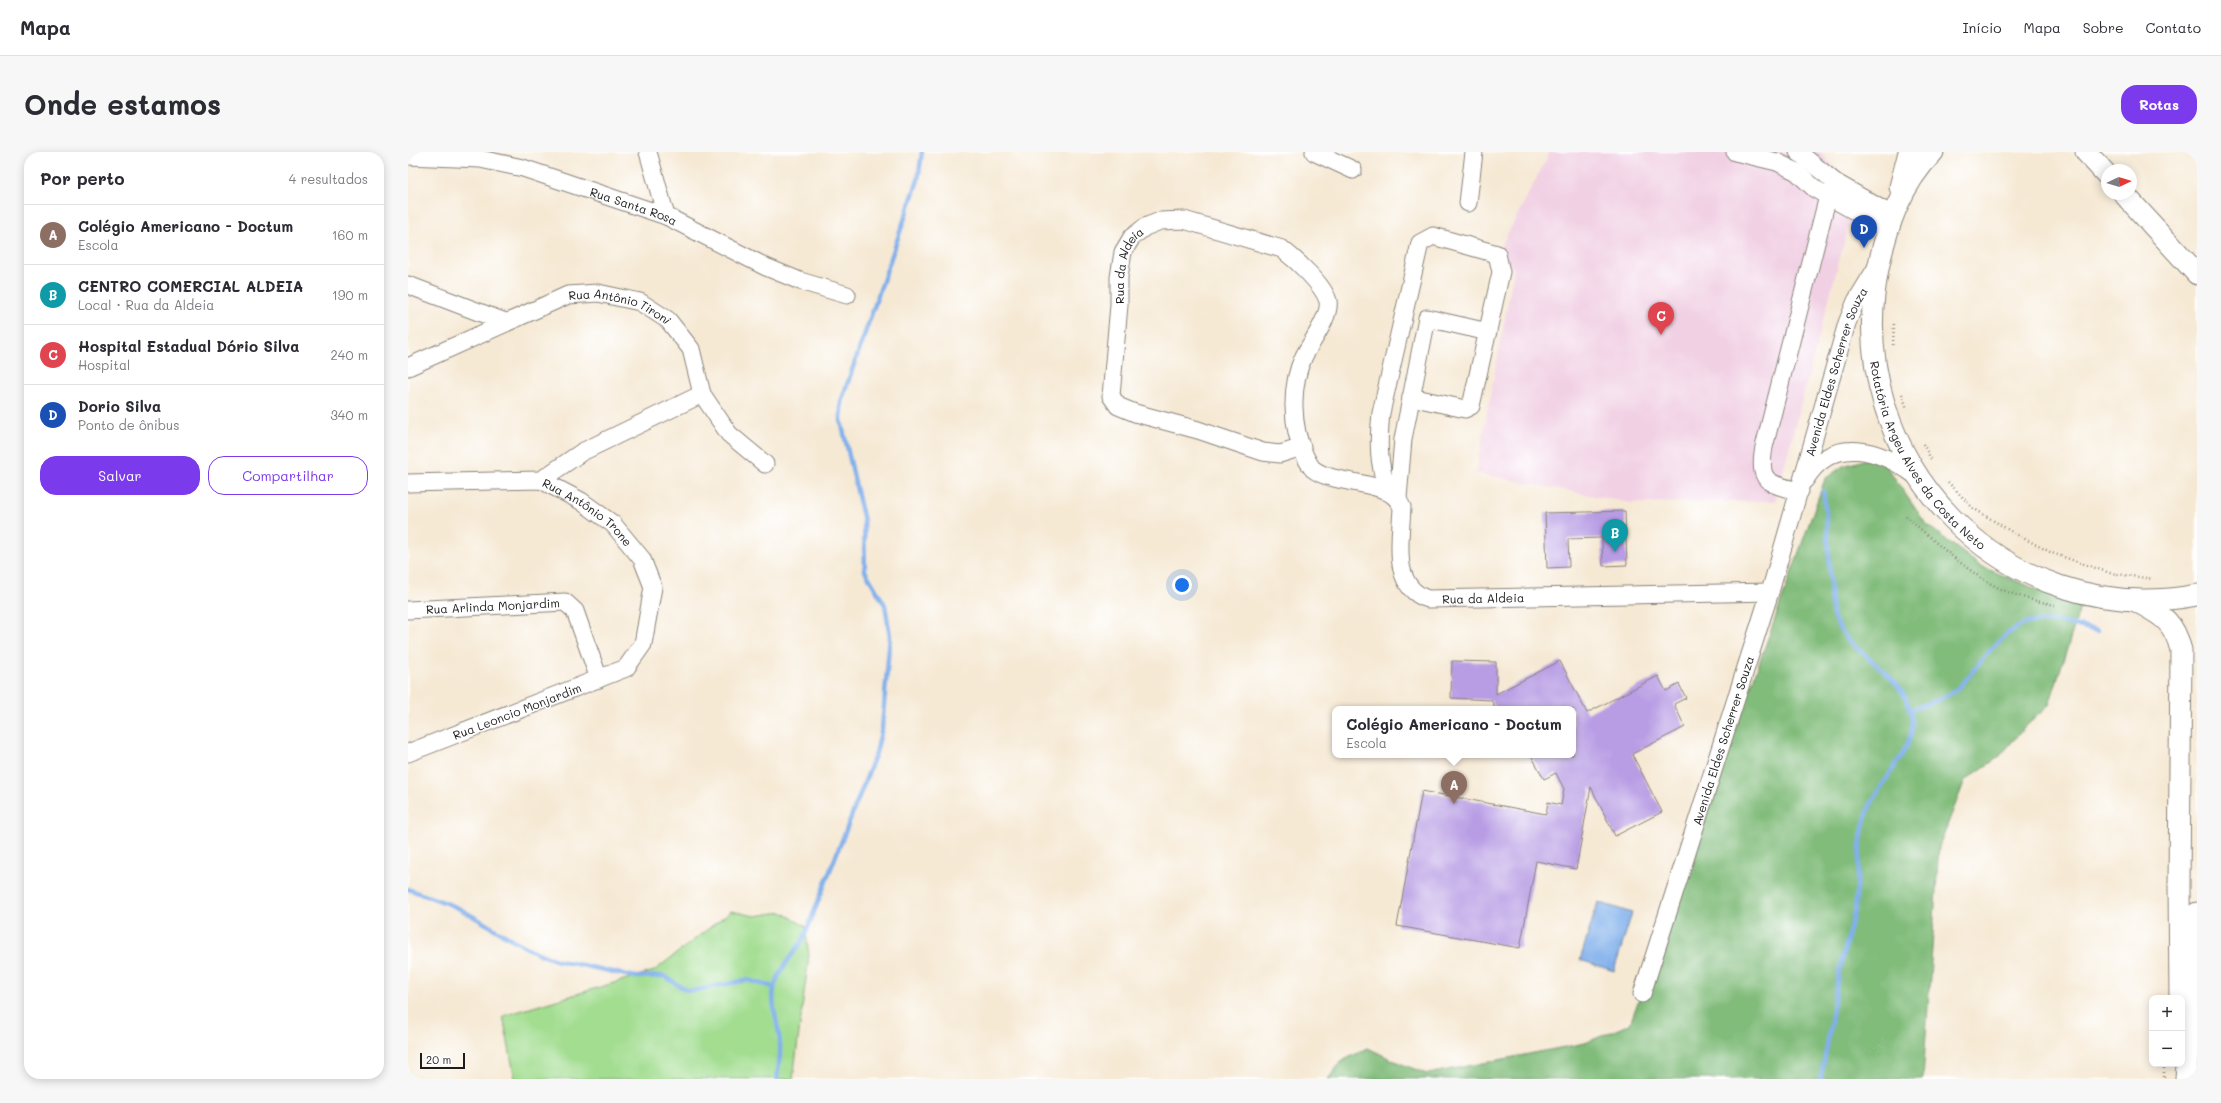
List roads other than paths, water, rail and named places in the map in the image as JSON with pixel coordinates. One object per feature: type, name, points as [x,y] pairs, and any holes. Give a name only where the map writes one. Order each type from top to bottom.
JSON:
[{"type":"main road","points":[[1892,217],[1909,152]]},
{"type":"main road","name":"Rotatória Argeu Alves da Costa Neto","points":[[1933,152],[1913,176],[1892,217],[1875,282],[1872,327],[1876,372],[1880,394],[1895,436],[1916,476],[1946,514],[1963,530],[1982,545],[2015,567],[2066,588],[2090,594],[2134,600],[2197,594]]},
{"type":"main road","points":[[2086,152],[2101,168]]},
{"type":"main road","points":[[2129,200],[2196,274]]},
{"type":"main road","points":[[2134,600],[2166,618],[2178,637],[2181,650],[2179,886],[2180,995]]},
{"type":"main road","points":[[2185,1079],[2197,913]]},
{"type":"main road","points":[[2184,1067],[2185,1079]]},
{"type":"street","points":[[648,152],[666,216]]},
{"type":"street","points":[[1314,152],[1353,170]]},
{"type":"street","points":[[1468,203],[1474,152]]},
{"type":"street","points":[[1735,152],[1777,162],[1797,172],[1815,189],[1828,196],[1892,217]]},
{"type":"street","points":[[1798,152],[1835,182],[1892,217]]},
{"type":"street","name":"Rua Santa Rosa","points":[[408,156],[480,160],[523,168],[666,216],[766,267],[847,295]]},
{"type":"street","points":[[1800,489],[1779,487],[1765,477],[1761,466],[1764,447],[1828,196]]},
{"type":"street","name":"Rua da Aldeia","points":[[1302,447],[1280,454],[1263,452],[1118,406],[1111,396],[1119,305],[1119,277],[1123,252],[1132,237],[1145,227],[1160,221],[1184,220],[1282,249],[1294,258],[1317,284],[1328,302],[1327,314],[1303,357],[1296,380],[1293,401],[1302,447],[1312,468],[1322,474],[1393,495],[1402,507],[1401,570],[1410,589],[1417,595],[1428,598],[1770,592]]},
{"type":"street","points":[[1393,495],[1380,470],[1378,442],[1381,413],[1420,243],[1433,236],[1497,254],[1501,272],[1471,406],[1465,409],[1411,397]]},
{"type":"street","name":"Avenida Eldes Scherrer Souza","points":[[1642,994],[1770,592],[1847,323],[1856,301],[1880,260]]},
{"type":"street","points":[[408,285],[505,322]]},
{"type":"street","name":"Rua Antônio Tironi","points":[[408,367],[505,322],[568,295],[598,293],[640,302],[668,320],[691,349],[702,394],[729,434],[765,464]]},
{"type":"street","points":[[1393,495],[1427,318],[1488,332]]},
{"type":"street","points":[[541,480],[582,452],[702,394]]},
{"type":"street","name":"Avenida Eldes Scherrer Souza","points":[[1800,489],[1820,462],[1834,454],[1848,450],[1870,451],[1883,455],[1916,476]]},
{"type":"street","name":"Rua Antônio Trone","points":[[408,483],[541,480],[581,501],[613,524],[642,559],[653,587],[643,644],[626,668]]},
{"type":"street","name":"Rua Arlinda Monjardim","points":[[408,610],[565,602],[575,611],[599,679]]},
{"type":"street","name":"Rua Leoncio Monjardim","points":[[408,753],[626,668]]},
{"type":"water","points":[[1598,902],[1632,913],[1614,971],[1580,960]]},
{"type":"waterway","points":[[777,1079],[780,1058],[780,1038],[773,1000],[775,985],[785,965],[805,935],[876,753],[882,728],[890,636],[885,605],[865,571],[864,521],[841,421],[841,402],[918,180],[922,152]]},
{"type":"waterway","points":[[1820,1079],[1838,976],[1854,913],[1860,847],[1864,824],[1872,802],[1908,743],[1912,720],[1908,703],[1900,689],[1889,676],[1852,643],[1841,631],[1832,613],[1827,523],[1823,491]]},
{"type":"waterway","points":[[1910,710],[1936,701],[1954,691],[1966,680],[1997,643],[2022,625],[2030,622],[2049,621],[2080,626],[2097,631]]},
{"type":"waterway","points":[[408,889],[460,909],[515,941],[559,961],[636,977],[664,976],[686,990],[692,991],[747,980],[774,987]]},
{"type":"place","name":"Dorio Silva","points":[[1864,248]]},
{"type":"place","name":"Hospital Estadual Dório Silva","points":[[1661,335]]},
{"type":"place","name":"CENTRO COMERCIAL ALDEIA","points":[[1615,552]]},
{"type":"place","name":"Colégio Americano - Doctum","points":[[1454,804]]}]
